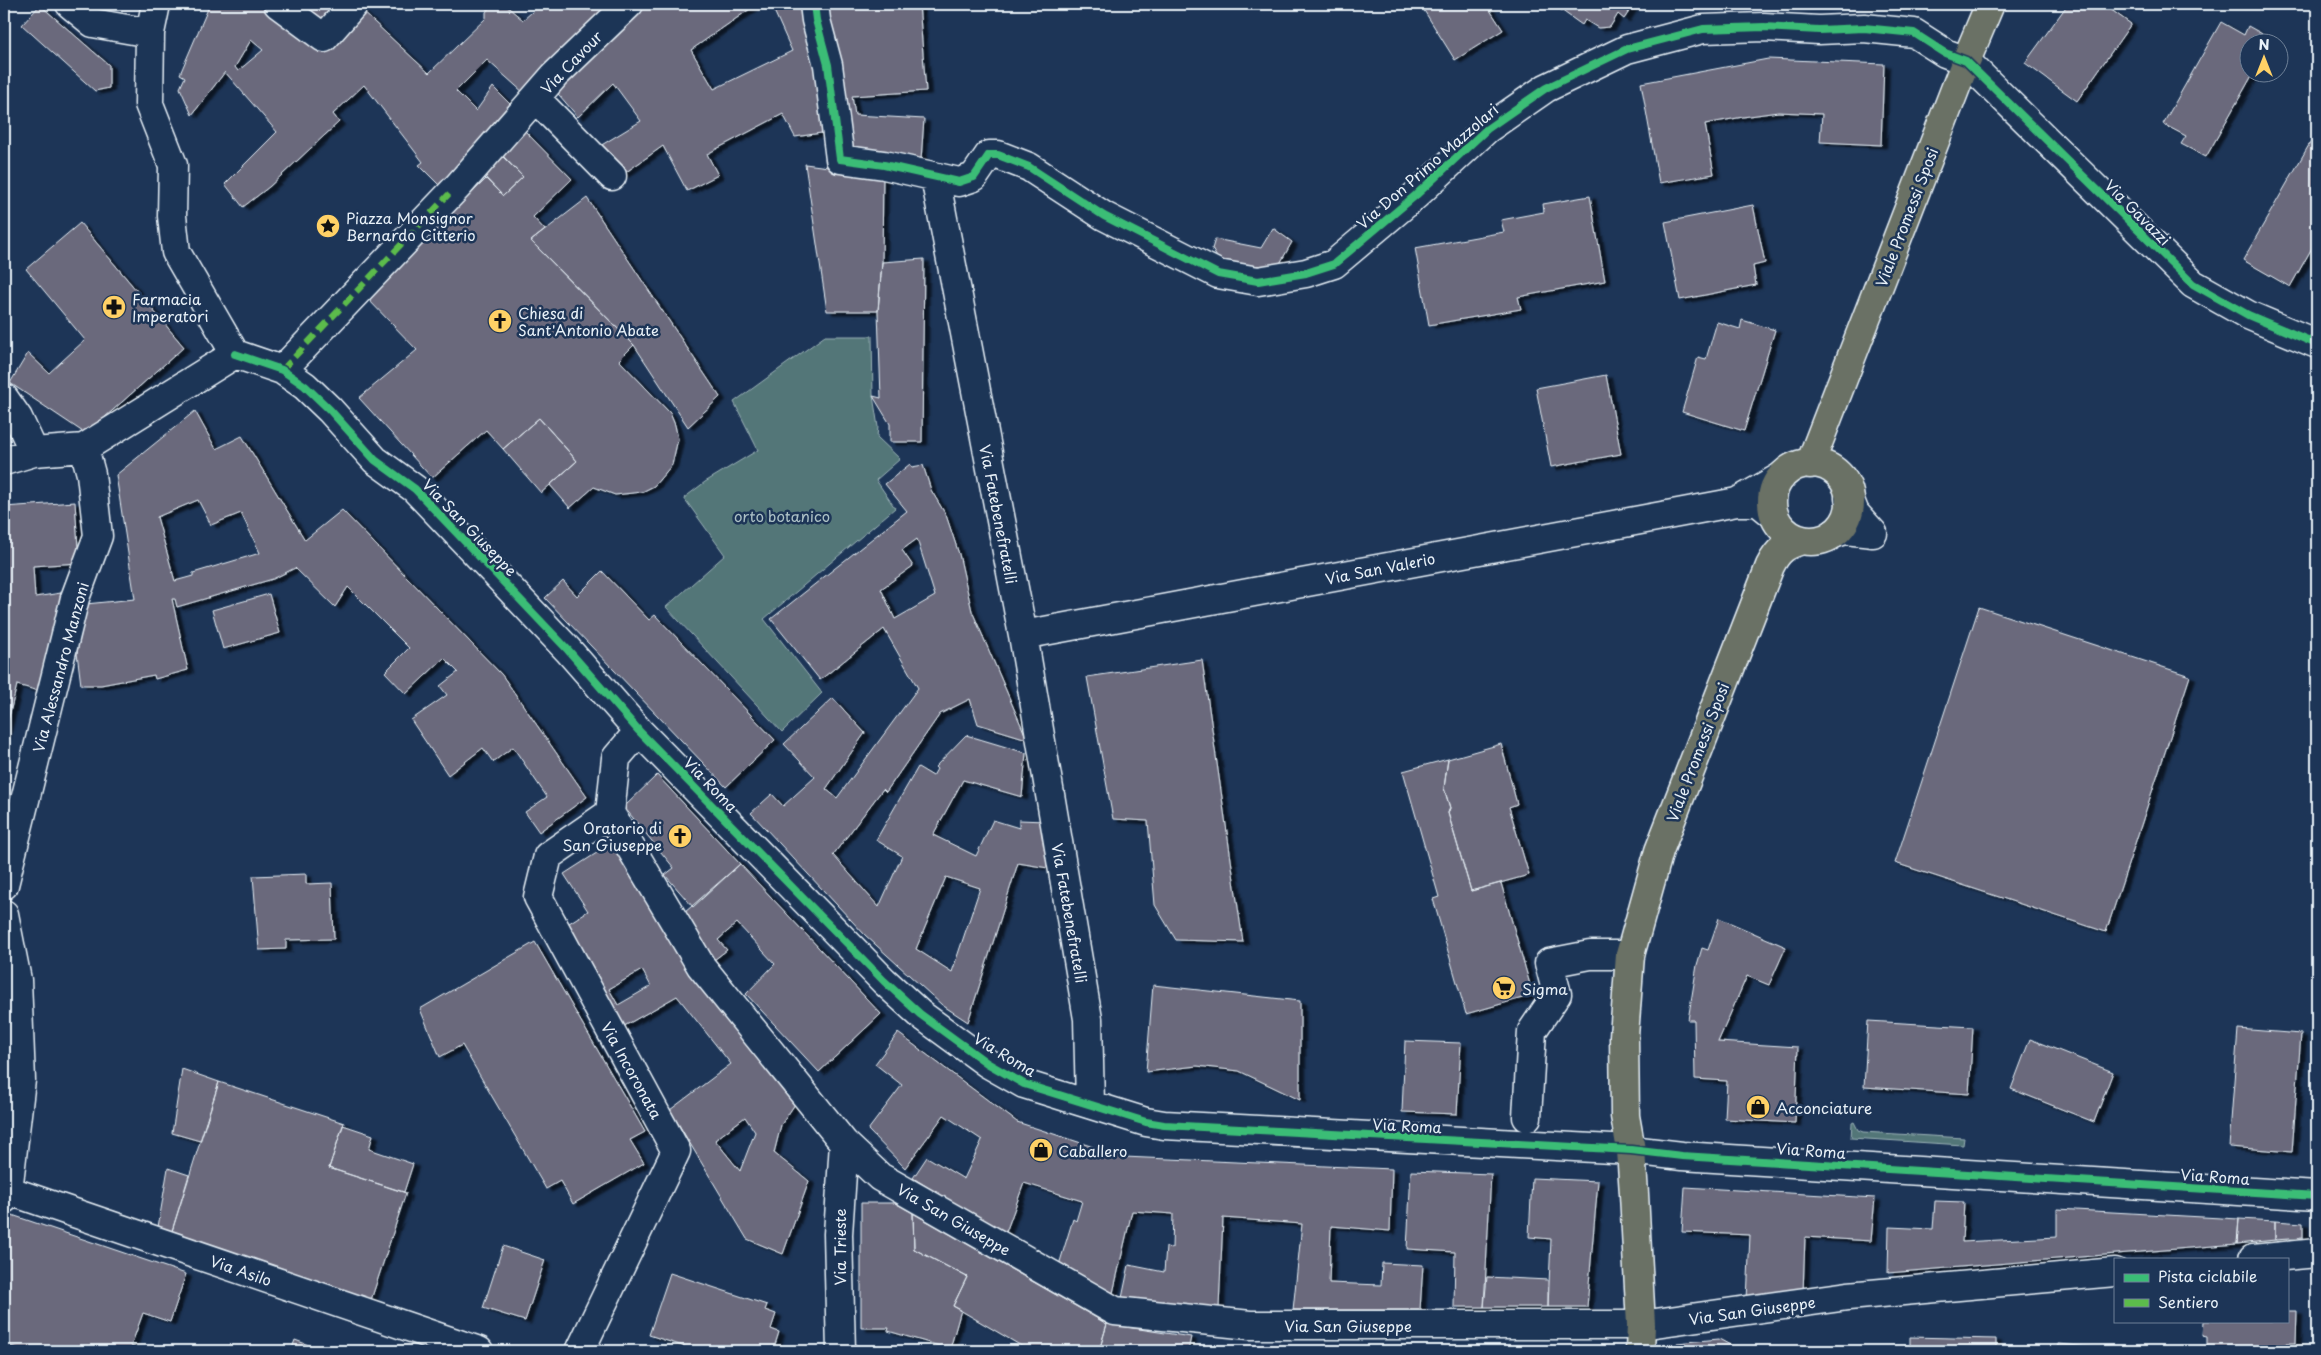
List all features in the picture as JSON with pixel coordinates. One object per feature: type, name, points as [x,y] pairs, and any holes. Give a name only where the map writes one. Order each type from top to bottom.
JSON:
[{"type":"main road","name":"Viale Promessi Sposi","points":[[1810,464],[1990,4]]},
{"type":"main road","points":[[1776,554],[1789,543],[1803,540],[1818,540],[1833,534],[1845,521],[1849,498],[1844,482],[1836,473],[1830,460],[1823,431]]},
{"type":"main road","points":[[1781,477],[1794,468],[1810,464],[1824,466],[1836,473]]},
{"type":"main road","name":"Viale Promessi Sposi","points":[[1641,1338],[1632,1150],[1625,1116],[1624,1036],[1630,955],[1659,851],[1776,554],[1776,520],[1773,495],[1781,477]]},
{"type":"main road","points":[[1776,520],[1789,535],[1803,540]]},
{"type":"street","points":[[70,4],[93,23],[150,33]]},
{"type":"street","points":[[4,461],[34,452],[84,448],[235,354],[176,252],[172,216],[173,165],[149,104],[150,33],[156,4]]},
{"type":"street","points":[[278,4],[324,38],[354,4]]},
{"type":"street","name":"Via Cavour","points":[[282,370],[536,100],[555,75],[630,4]]},
{"type":"street","points":[[814,4],[816,20],[828,65],[840,159],[884,165],[935,177]]},
{"type":"street","name":"Via Don Primo Mazzolari","points":[[935,177],[959,182],[967,181],[974,177],[989,155],[998,155],[1029,167],[1104,216],[1218,274],[1246,281],[1270,280],[1326,268],[1334,264],[1416,195],[1487,129],[1546,88],[1627,49],[1703,29],[1764,27],[1819,30],[1864,28],[1914,34],[1945,53],[1966,62]]},
{"type":"street","name":"Via Gavazzi","points":[[1966,62],[2193,284],[2248,315],[2317,344]]},
{"type":"street","name":"Via Cavour","points":[[536,100],[612,176]]},
{"type":"street","name":"Via Fatebenefratelli","points":[[935,177],[1023,635],[1088,1019],[1090,1104]]},
{"type":"street","name":"Via San Giuseppe","points":[[235,354],[282,370],[305,386],[330,410],[375,460],[415,489],[568,650],[639,731]]},
{"type":"street","points":[[4,398],[18,418],[34,452]]},
{"type":"street","name":"Via Alessandro Manzoni","points":[[4,885],[75,598],[98,536],[91,474],[84,448]]},
{"type":"street","name":"Via San Valerio","points":[[1737,502],[1781,477]]},
{"type":"street","name":"Via San Valerio","points":[[1023,635],[1737,502],[1758,502],[1776,520]]},
{"type":"street","points":[[610,813],[616,758],[639,731]]},
{"type":"street","name":"Via Roma","points":[[639,731],[884,981],[920,1014],[987,1063],[1024,1084],[1146,1122],[1164,1125],[1632,1150],[1692,1156],[2317,1196]]},
{"type":"street","name":"Via San Giuseppe","points":[[610,813],[701,966],[844,1143],[880,1177],[1115,1311],[1250,1325],[1641,1338],[1848,1296],[2114,1272]]},
{"type":"street","name":"Via Incoronata","points":[[580,1351],[676,1152],[538,898],[548,856],[610,813]]},
{"type":"street","points":[[4,914],[17,980],[21,1080],[5,1193]]},
{"type":"street","points":[[1527,1117],[1532,1031],[1558,994],[1549,963],[1590,955],[1630,955]]},
{"type":"street","name":"Via Trieste","points":[[841,1351],[838,1234],[844,1143]]},
{"type":"street","name":"Via Asilo","points":[[5,1193],[479,1351]]},
{"type":"street","points":[[2264,1258],[2317,1253]]},
{"type":"green space","name":"orto botanico","points":[[825,336],[872,336],[873,396],[878,427],[877,437],[900,459],[876,480],[895,508],[764,619],[822,693],[782,732],[666,607],[725,555],[684,498],[705,482],[758,450],[734,402]]},
{"type":"green space","points":[[1854,1122],[1858,1130],[1863,1132],[1964,1138],[1963,1145],[1851,1138],[1852,1123]]},
{"type":"building","points":[[210,4],[264,4],[322,52],[360,9],[429,73],[486,18],[486,12],[492,4],[504,4],[523,20],[541,4],[614,4],[525,94],[487,60],[456,91],[476,111],[493,87],[513,107],[473,152],[439,185],[419,165],[423,162],[364,85],[333,114],[339,122],[269,187],[243,207],[225,184],[277,132],[225,72],[192,115],[180,88],[185,77],[180,74]],"holes":[[[251,40],[263,50],[238,71],[235,67]]]},
{"type":"building","points":[[294,4],[343,4],[326,24]]},
{"type":"building","points":[[644,4],[757,4],[691,50],[714,89],[792,51],[771,4],[798,4],[814,41],[828,132],[795,137],[783,114],[707,154],[718,175],[687,191],[663,146],[622,175],[600,146],[641,121],[613,83],[578,117],[553,88],[617,25]]},
{"type":"building","points":[[827,4],[919,4],[926,91],[852,96],[855,115],[924,119],[921,160],[846,150]]},
{"type":"building","points":[[1420,4],[1486,4],[1503,30],[1455,60]]},
{"type":"building","points":[[1555,4],[1634,4],[1624,19],[1618,14],[1610,27],[1598,28],[1585,20],[1582,25]]},
{"type":"building","points":[[1857,4],[1907,4],[1904,8]]},
{"type":"building","points":[[2068,4],[2103,4],[2131,24],[2077,101],[2025,63]]},
{"type":"building","points":[[40,5],[109,65],[109,88],[95,91],[22,25]]},
{"type":"building","points":[[2221,22],[2239,32],[2238,82],[2248,82],[2206,157],[2181,144],[2186,136],[2163,124]]},
{"type":"building","points":[[2248,26],[2259,32],[2245,32]]},
{"type":"building","points":[[1768,59],[1884,64],[1881,145],[1820,142],[1822,114],[1778,112],[1743,117],[1705,124],[1714,174],[1659,183],[1641,83]]},
{"type":"building","name":"Chiesa di Sant'Antonio Abate","points":[[524,130],[572,179],[533,217],[545,230],[531,241],[634,345],[619,360],[670,413],[678,439],[672,465],[654,486],[642,492],[615,495],[594,487],[570,508],[550,485],[577,461],[539,418],[503,449],[486,430],[432,478],[359,398],[417,350],[366,297],[486,179],[503,196],[523,177],[500,154]]},
{"type":"building","points":[[2317,131],[2317,239],[2290,287],[2243,260]]},
{"type":"building","points":[[503,156],[523,177],[503,196],[483,175]]},
{"type":"building","points":[[805,164],[883,174],[882,262],[878,311],[827,311]]},
{"type":"building","points":[[1590,196],[1605,281],[1518,297],[1521,309],[1429,325],[1415,248],[1504,232],[1501,220],[1544,212],[1543,204]]},
{"type":"building","points":[[587,198],[720,397],[688,427],[634,345],[531,241]]},
{"type":"building","points":[[1753,205],[1765,263],[1753,266],[1756,285],[1680,300],[1665,222]]},
{"type":"building","points":[[80,223],[184,347],[86,434],[10,383],[28,353],[49,373],[85,340],[26,269]]},
{"type":"building","points":[[1273,228],[1292,242],[1278,267],[1259,269],[1221,264],[1212,249],[1215,239],[1261,248]]},
{"type":"building","points":[[924,259],[922,442],[890,442],[890,424],[873,396],[881,398],[878,311],[882,262]]},
{"type":"building","points":[[1742,320],[1775,330],[1744,431],[1682,412],[1698,357],[1706,359],[1717,322],[1740,329]]},
{"type":"building","points":[[1606,375],[1621,454],[1551,467],[1536,388]]},
{"type":"building","points":[[195,411],[216,449],[242,436],[305,540],[342,510],[502,675],[587,797],[539,832],[525,812],[547,797],[513,747],[493,762],[483,748],[448,775],[411,720],[447,695],[440,686],[458,672],[444,658],[406,694],[385,672],[409,648],[348,587],[335,607],[295,568],[273,579],[177,607],[175,599],[172,599],[188,670],[155,679],[154,675],[101,685],[81,685],[77,653],[86,604],[135,599],[116,475]],"holes":[[[198,500],[211,525],[241,513],[260,553],[193,573],[193,576],[175,581],[157,517]]]},
{"type":"building","points":[[539,418],[577,461],[541,493],[503,449]]},
{"type":"building","points":[[910,464],[912,467],[923,465],[931,490],[946,515],[959,554],[972,611],[1027,739],[978,724],[970,699],[940,714],[886,792],[883,789],[833,855],[879,907],[902,856],[876,840],[918,767],[933,776],[937,769],[935,767],[966,735],[1026,753],[1022,797],[963,780],[933,835],[976,856],[993,820],[1019,828],[1019,820],[1045,821],[1048,868],[1018,863],[968,1022],[942,1005],[865,935],[751,813],[772,794],[783,806],[815,777],[784,744],[833,698],[865,733],[826,789],[837,798],[918,688],[884,629],[820,680],[771,619],[907,511],[885,484]],"holes":[[[917,539],[935,596],[895,619],[881,589],[913,566],[902,550]],[[946,877],[980,888],[952,972],[916,949]]]},
{"type":"building","points":[[75,502],[79,563],[33,566],[35,597],[61,593],[61,609],[43,692],[17,685],[4,736],[4,507]]},
{"type":"building","points":[[602,571],[649,620],[655,615],[775,740],[726,787],[545,598],[563,581],[577,596]]},
{"type":"building","points":[[269,594],[280,633],[223,649],[212,610]]},
{"type":"building","points":[[1979,607],[2190,676],[2106,932],[1895,863]]},
{"type":"building","points":[[1202,660],[1243,942],[1176,940],[1155,905],[1148,821],[1113,819],[1087,677]]},
{"type":"building","points":[[1501,744],[1517,804],[1509,807],[1529,875],[1471,891],[1448,813],[1450,808],[1444,788],[1448,759]]},
{"type":"building","points":[[1448,759],[1444,788],[1450,808],[1448,813],[1471,891],[1501,883],[1533,995],[1466,1014],[1433,899],[1439,897],[1403,771]]},
{"type":"building","name":"Oratorio di San Giuseppe","points":[[657,775],[740,864],[693,907],[665,875],[674,868],[624,807]]},
{"type":"building","points":[[617,840],[795,1104],[781,1125],[774,1153],[809,1181],[783,1254],[747,1239],[670,1110],[731,1064],[677,996],[619,1029],[566,925],[588,911],[564,874]],"holes":[[[642,970],[651,986],[618,1005],[609,989]],[[745,1117],[755,1132],[740,1171],[715,1140]]]},
{"type":"building","points":[[740,864],[881,1014],[819,1072],[746,994],[775,964],[737,923],[718,940],[727,950],[714,960],[702,947],[684,913]]},
{"type":"building","points":[[306,874],[306,884],[332,883],[334,939],[286,940],[286,949],[259,950],[253,876]]},
{"type":"building","points":[[1719,918],[1786,947],[1769,985],[1747,976],[1718,1042],[1798,1047],[1795,1123],[1725,1119],[1727,1081],[1695,1079],[1694,1020],[1688,1020],[1697,965],[1702,948],[1708,950]]},
{"type":"building","points":[[535,942],[645,1132],[630,1140],[644,1163],[573,1204],[560,1181],[546,1189],[462,1045],[440,1057],[420,1009]]},
{"type":"building","points":[[1153,985],[1300,1001],[1300,1100],[1239,1071],[1197,1066],[1146,1072]]},
{"type":"building","points":[[1868,1021],[1973,1027],[1969,1094],[1864,1087]]},
{"type":"building","points":[[2238,1029],[2301,1034],[2292,1152],[2229,1147]]},
{"type":"building","points":[[898,1033],[1017,1122],[1124,1157],[1392,1169],[1390,1231],[1331,1226],[1329,1283],[1381,1285],[1382,1263],[1423,1265],[1420,1310],[1293,1310],[1302,1224],[1223,1218],[1219,1308],[1188,1308],[1122,1298],[1129,1265],[1164,1272],[1166,1247],[1172,1248],[1173,1214],[1132,1211],[1113,1293],[1059,1265],[1073,1219],[1076,1221],[1082,1201],[1024,1183],[1005,1235],[913,1178],[927,1157],[964,1179],[982,1140],[944,1115],[905,1168],[868,1130],[902,1085],[875,1064]]},
{"type":"building","points":[[2030,1039],[2113,1072],[2094,1122],[2011,1089]]},
{"type":"building","points":[[1405,1041],[1461,1043],[1457,1114],[1402,1112]]},
{"type":"building","points":[[182,1069],[219,1082],[200,1141],[172,1133]]},
{"type":"building","points":[[219,1082],[344,1123],[329,1168],[406,1193],[371,1300],[172,1231]]},
{"type":"building","points":[[343,1125],[373,1135],[369,1149],[413,1164],[404,1192],[329,1168]]},
{"type":"building","points":[[168,1168],[189,1175],[172,1231],[158,1227]]},
{"type":"building","points":[[1411,1171],[1491,1174],[1484,1307],[1454,1307],[1455,1252],[1407,1249]]},
{"type":"building","points":[[1532,1178],[1598,1181],[1587,1307],[1548,1307],[1551,1239],[1529,1237]]},
{"type":"building","points":[[1685,1187],[1875,1198],[1871,1241],[1805,1237],[1803,1294],[1747,1300],[1750,1235],[1682,1232]]},
{"type":"building","points":[[1935,1201],[1964,1202],[1962,1242],[2057,1237],[2057,1209],[2239,1219],[2237,1244],[1888,1273],[1889,1227],[1933,1229]]},
{"type":"building","points":[[861,1203],[895,1203],[913,1213],[914,1249],[967,1277],[953,1306],[961,1310],[950,1349],[888,1331],[889,1328],[861,1328]]},
{"type":"building","points":[[913,1213],[1107,1324],[1099,1351],[1030,1351],[953,1306],[967,1277],[914,1249]]},
{"type":"building","points":[[12,1215],[186,1274],[170,1322],[143,1313],[131,1346],[148,1351],[27,1351],[4,1344],[4,1242]]},
{"type":"building","points":[[2239,1219],[2275,1221],[2275,1240],[2237,1244]]},
{"type":"building","points":[[2275,1221],[2303,1223],[2303,1238],[2275,1240]]},
{"type":"building","points":[[503,1246],[545,1260],[525,1321],[483,1308]]},
{"type":"building","points":[[670,1273],[767,1305],[765,1310],[776,1314],[771,1329],[779,1332],[773,1351],[698,1351],[649,1335]]},
{"type":"building","points":[[1487,1277],[1548,1280],[1548,1307],[1484,1307]]},
{"type":"building","points":[[2288,1311],[2297,1311],[2296,1343],[2287,1343],[2286,1351],[2207,1351],[2207,1337],[2202,1336],[2203,1322],[2288,1322]]},
{"type":"building","points":[[1107,1324],[1191,1337],[1188,1351],[1099,1351]]},
{"type":"building","points":[[1910,1337],[1996,1339],[1996,1351],[1910,1351]]},
{"type":"building","points":[[1719,1339],[1732,1346],[1732,1351],[1676,1351],[1677,1343]]},
{"type":"building","points":[[295,1340],[325,1351],[291,1351]]},
{"type":"building","points":[[2059,1344],[2119,1350],[2119,1351],[2058,1351]]},
{"type":"marked path","points":[[282,370],[449,194]]},
{"type":"cycle path","points":[[814,4],[816,20],[828,65],[840,159],[884,165],[959,182],[974,177],[989,155],[998,155],[1029,167],[1104,216],[1218,274],[1258,281],[1306,273],[1334,264],[1416,195],[1487,129],[1546,88],[1627,49],[1703,29],[1764,27],[1819,30],[1864,28],[1914,33],[1945,53],[1966,61],[2193,284],[2248,315],[2317,344]]},
{"type":"cycle path","points":[[235,354],[282,370],[305,386],[330,410],[375,460],[415,489],[568,650],[639,731],[884,981],[920,1014],[987,1063],[1024,1084],[1146,1122],[1164,1125],[1631,1150],[1682,1156],[2317,1196]]},
{"type":"place","name":"Piazza Monsignor Bernardo Citterio","points":[[328,226]]},
{"type":"place","name":"Farmacia Imperatori","points":[[114,307]]},
{"type":"place","name":"Chiesa di Sant'Antonio Abate","points":[[500,321]]},
{"type":"place","name":"Oratorio di San Giuseppe","points":[[680,836]]},
{"type":"place","name":"Sigma","points":[[1504,988]]},
{"type":"place","name":"Acconciature","points":[[1758,1107]]},
{"type":"place","name":"Caballero","points":[[1041,1150]]}]
